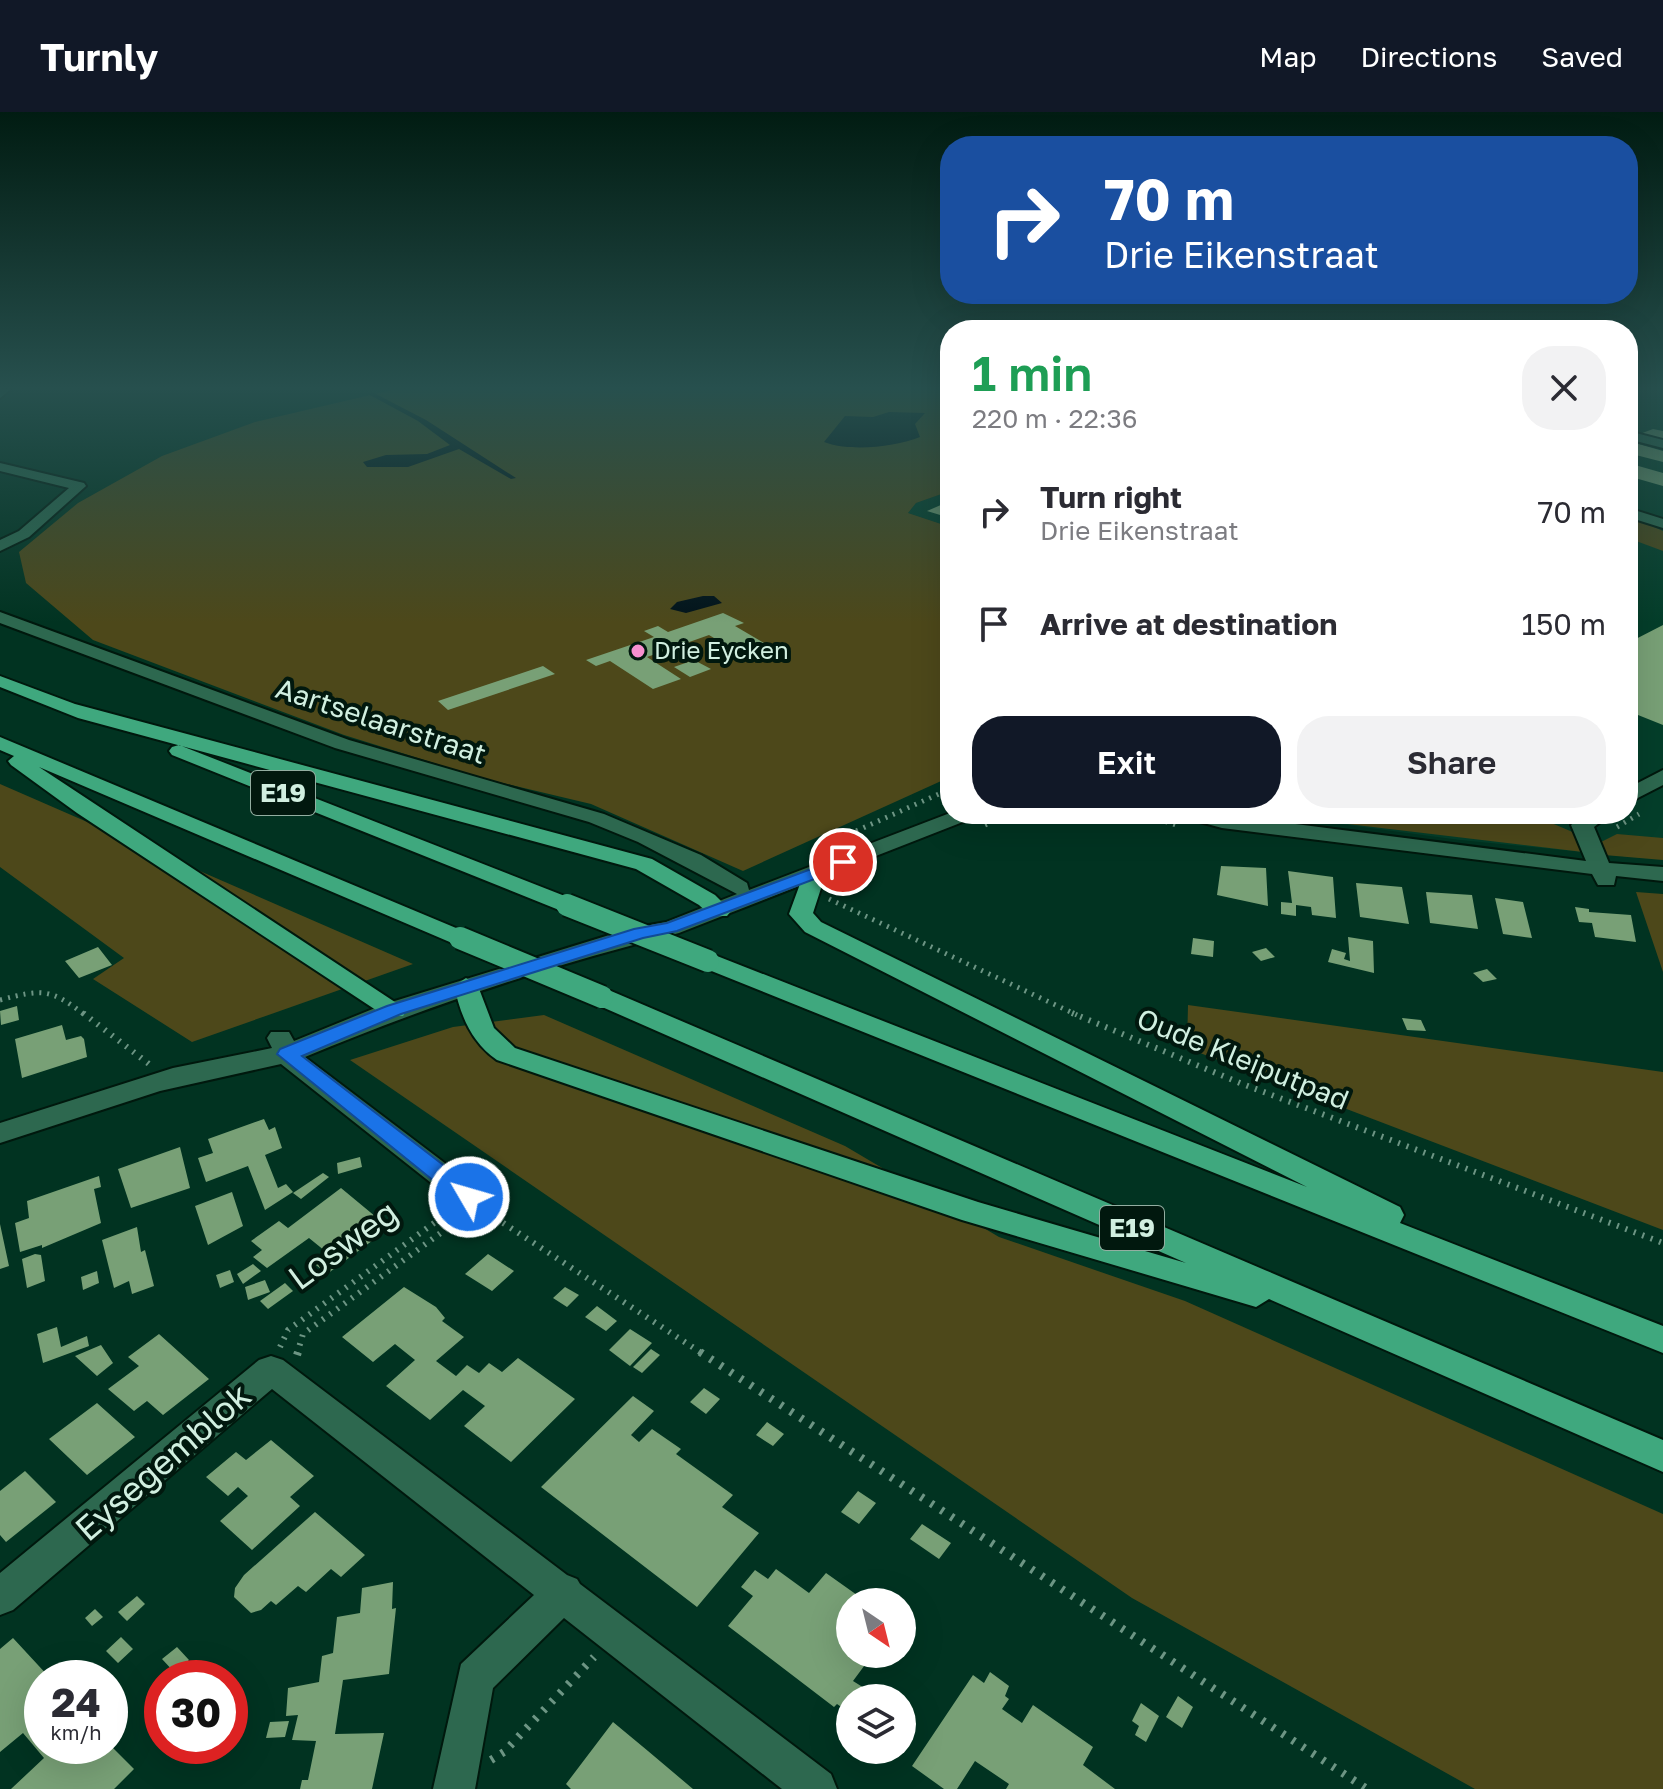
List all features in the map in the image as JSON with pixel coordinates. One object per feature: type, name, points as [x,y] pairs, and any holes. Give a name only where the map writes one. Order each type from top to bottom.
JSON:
[{"type":"highway","name":"E19","points":[[0,681],[1663,1340]]},
{"type":"highway","points":[[70,708],[644,864],[713,906]]},
{"type":"highway","name":"E19","points":[[0,745],[602,997],[1663,1456]]},
{"type":"highway","points":[[0,745],[84,809],[394,1010]]},
{"type":"highway","points":[[815,871],[801,914],[813,927],[1501,1274]]},
{"type":"highway","points":[[466,986],[484,1036],[491,1046],[506,1054],[1163,1271],[1324,1311]]},
{"type":"street","points":[[0,546],[24,534],[79,486],[1,467]]},
{"type":"street","points":[[1638,507],[1663,513]]},
{"type":"street","points":[[1638,515],[1663,524]]},
{"type":"street","name":"Aartselaarstraat","points":[[0,617],[340,744],[618,823],[709,868],[739,888]]},
{"type":"street","points":[[1638,801],[1663,776]]},
{"type":"street","points":[[0,1133],[154,1073],[283,1046],[640,933],[671,928],[739,888],[940,808]]},
{"type":"street","points":[[713,906],[940,824]]},
{"type":"street","points":[[1240,824],[1605,877],[1663,874]]},
{"type":"street","points":[[1584,824],[1588,844],[1605,877]]},
{"type":"street","points":[[283,1046],[473,1201]]},
{"type":"street","name":"Eysegemblok","points":[[0,1597],[280,1376],[816,1789]]},
{"type":"street","points":[[455,1785],[475,1678],[564,1592]]},
{"type":"path","points":[[815,871],[940,795]]},
{"type":"path","points":[[1588,844],[1612,824]]},
{"type":"path","name":"Oude Kleiputpad","points":[[815,871],[939,956],[1314,1111],[1663,1243]]},
{"type":"path","points":[[0,1000],[38,990],[59,995],[154,1073]]},
{"type":"path","points":[[280,1376],[303,1334],[473,1201],[1367,1789]]},
{"type":"path","name":"Losweg","points":[[280,1376],[288,1330],[473,1201]]},
{"type":"path","points":[[455,1785],[504,1752],[617,1633]]},
{"type":"shaded area","name":"Drie Eycken","points":[[142,467],[940,467],[940,495],[916,503],[908,513],[940,524],[940,782],[743,871],[591,804],[482,778],[344,735],[93,640],[26,583],[19,552],[78,503]]},
{"type":"shaded area","points":[[491,467],[499,467],[516,478],[511,479]]},
{"type":"shaded area","points":[[1638,467],[1663,467],[1663,860],[1460,840],[1339,824],[1638,824]]},
{"type":"shaded area","points":[[940,495],[940,524],[908,513],[916,503]]},
{"type":"shaded area","points":[[1638,520],[1663,531],[1663,551],[1638,542]]},
{"type":"shaded area","points":[[714,596],[722,603],[686,613],[670,609],[677,602]]},
{"type":"shaded area","points":[[0,784],[413,964],[192,1042],[93,979],[124,958],[0,867]]},
{"type":"shaded area","points":[[1348,824],[1554,824],[1575,833],[1583,852]]},
{"type":"shaded area","points":[[1617,834],[1663,838],[1663,860],[1604,855],[1599,843]]},
{"type":"shaded area","points":[[1636,892],[1663,894],[1663,972]]},
{"type":"shaded area","points":[[1188,1005],[1663,1072],[1663,1230],[1187,1048]]},
{"type":"shaded area","points":[[544,1015],[845,1146],[999,1237],[1185,1301],[1663,1514],[1663,1789],[1475,1789],[1132,1598],[350,1060],[453,1027]]},
{"type":"building","points":[[1638,467],[1663,473],[1663,486],[1638,479]]},
{"type":"building","points":[[940,505],[940,515],[927,511]]},
{"type":"building","name":"Drie Eycken","points":[[723,613],[744,623],[735,626],[771,647],[744,656],[709,635],[647,657],[681,679],[653,689],[610,661],[596,666],[586,660],[654,637],[644,631],[658,626],[668,632]]},
{"type":"building","points":[[1663,625],[1663,725],[1638,715],[1638,638]]},
{"type":"building","points":[[694,660],[711,669],[690,677],[674,667]]},
{"type":"building","points":[[543,666],[555,674],[448,710],[438,701]]},
{"type":"building","points":[[1221,866],[1266,868],[1268,906],[1217,895]]},
{"type":"building","points":[[1288,871],[1333,877],[1336,918],[1312,915],[1311,907],[1296,905],[1296,916],[1281,914],[1281,902],[1292,903]]},
{"type":"building","points":[[1356,883],[1402,887],[1409,924],[1360,917]]},
{"type":"building","points":[[1426,892],[1472,895],[1478,929],[1430,923]]},
{"type":"building","points":[[1495,898],[1523,902],[1532,938],[1503,934]]},
{"type":"building","points":[[1575,907],[1589,909],[1589,912],[1631,915],[1636,942],[1595,937],[1592,923],[1579,922]]},
{"type":"building","points":[[1348,937],[1373,941],[1374,973],[1328,962],[1332,949],[1346,953],[1344,959],[1350,961]]},
{"type":"building","points":[[1193,938],[1214,941],[1213,957],[1191,954]]},
{"type":"building","points":[[98,947],[112,965],[79,978],[65,961]]},
{"type":"building","points":[[1266,948],[1275,957],[1261,961],[1252,952]]},
{"type":"building","points":[[1487,969],[1497,979],[1483,982],[1473,973]]},
{"type":"building","points":[[17,1006],[19,1020],[1,1025],[0,1011]]},
{"type":"building","points":[[1402,1018],[1421,1020],[1426,1031],[1407,1030]]},
{"type":"building","points":[[62,1025],[66,1040],[81,1036],[84,1039],[87,1057],[22,1078],[15,1039]]},
{"type":"building","points":[[264,1119],[269,1130],[275,1127],[282,1148],[265,1155],[278,1188],[286,1184],[293,1192],[265,1210],[248,1166],[206,1182],[198,1158],[213,1153],[208,1139]]},
{"type":"building","points":[[180,1147],[190,1188],[131,1208],[118,1169]]},
{"type":"building","points":[[360,1157],[362,1167],[338,1174],[337,1163]]},
{"type":"building","points":[[323,1173],[329,1177],[301,1199],[293,1193]]},
{"type":"building","points":[[99,1176],[101,1187],[94,1189],[101,1223],[42,1248],[42,1245],[20,1252],[15,1223],[29,1218],[27,1201]]},
{"type":"building","points":[[341,1188],[376,1217],[366,1224],[380,1235],[327,1274],[311,1261],[325,1251],[309,1238],[267,1268],[253,1257],[262,1250],[251,1241],[279,1221],[288,1228]]},
{"type":"building","points":[[232,1192],[243,1226],[208,1245],[195,1206]]},
{"type":"building","points":[[0,1224],[9,1266],[0,1269]]},
{"type":"building","points":[[137,1227],[141,1252],[145,1250],[154,1286],[132,1294],[129,1281],[114,1288],[102,1240]]},
{"type":"building","points":[[488,1254],[514,1271],[492,1291],[465,1274]]},
{"type":"building","points":[[41,1255],[45,1281],[27,1288],[22,1259]]},
{"type":"building","points":[[253,1264],[261,1271],[243,1284],[237,1274]]},
{"type":"building","points":[[230,1270],[234,1282],[220,1288],[216,1275]]},
{"type":"building","points":[[97,1271],[99,1283],[83,1290],[81,1277]]},
{"type":"building","points":[[265,1280],[270,1292],[248,1300],[245,1287]]},
{"type":"building","points":[[285,1283],[293,1291],[268,1309],[260,1301]]},
{"type":"building","points":[[404,1287],[436,1307],[445,1318],[442,1321],[464,1337],[436,1361],[456,1376],[467,1365],[479,1373],[489,1363],[502,1372],[518,1358],[575,1399],[511,1462],[464,1426],[485,1406],[463,1390],[430,1420],[386,1386],[415,1360],[395,1344],[373,1362],[342,1337]]},
{"type":"building","points":[[565,1287],[579,1295],[567,1307],[553,1298]]},
{"type":"building","points":[[597,1306],[617,1321],[606,1331],[585,1317]]},
{"type":"building","points":[[57,1327],[61,1347],[87,1336],[89,1346],[43,1363],[37,1334]]},
{"type":"building","points":[[630,1329],[652,1343],[630,1366],[609,1350]]},
{"type":"building","points":[[159,1334],[209,1379],[163,1415],[147,1401],[134,1411],[108,1389],[139,1366],[128,1357]]},
{"type":"building","points":[[101,1345],[113,1363],[97,1376],[75,1356]]},
{"type":"building","points":[[651,1349],[660,1355],[642,1373],[633,1367]]},
{"type":"building","points":[[704,1388],[720,1399],[706,1414],[690,1402]]},
{"type":"building","points":[[633,1396],[654,1411],[631,1435],[639,1442],[652,1429],[681,1449],[676,1454],[733,1495],[722,1507],[759,1533],[697,1607],[541,1487]]},
{"type":"building","points":[[97,1403],[135,1437],[87,1475],[49,1439]]},
{"type":"building","points":[[767,1422],[784,1434],[773,1446],[756,1435]]},
{"type":"building","points":[[271,1440],[314,1476],[290,1497],[300,1506],[252,1550],[220,1521],[248,1496],[238,1487],[228,1496],[206,1477],[236,1452],[246,1460]]},
{"type":"building","points":[[25,1471],[56,1502],[6,1542],[0,1535],[0,1491]]},
{"type":"building","points":[[858,1491],[876,1503],[859,1524],[841,1512]]},
{"type":"building","points":[[315,1512],[365,1555],[341,1577],[331,1569],[306,1592],[298,1586],[276,1605],[271,1601],[261,1610],[251,1613],[234,1597],[235,1588],[244,1575]]},
{"type":"building","points":[[922,1524],[951,1543],[939,1559],[910,1539]]},
{"type":"building","points":[[776,1569],[809,1593],[826,1573],[847,1588],[836,1588],[836,1668],[863,1668],[853,1681],[858,1684],[836,1684],[834,1707],[728,1626],[753,1596],[741,1587],[755,1570],[768,1579]]},
{"type":"building","points":[[393,1582],[392,1609],[396,1608],[389,1674],[343,1680],[335,1734],[384,1733],[372,1789],[300,1789],[302,1780],[308,1780],[316,1741],[292,1740],[298,1715],[286,1716],[288,1688],[319,1682],[322,1656],[333,1653],[337,1617],[360,1613],[362,1588]]},
{"type":"building","points":[[137,1596],[145,1604],[127,1621],[118,1612]]},
{"type":"building","points":[[95,1609],[103,1617],[92,1626],[85,1618]]},
{"type":"building","points":[[121,1637],[133,1649],[121,1660],[115,1660],[106,1651]]},
{"type":"building","points":[[13,1638],[33,1660],[24,1660],[24,1734],[0,1752],[0,1649]]},
{"type":"building","points":[[177,1647],[189,1660],[163,1660]]},
{"type":"building","points":[[990,1672],[1009,1686],[1005,1696],[1009,1699],[1002,1709],[1022,1723],[1033,1705],[1093,1747],[1083,1765],[1115,1789],[1006,1789],[1009,1784],[975,1761],[957,1789],[944,1789],[912,1766],[973,1675],[984,1683]]},
{"type":"building","points":[[1178,1696],[1193,1707],[1182,1728],[1166,1717]]},
{"type":"building","points":[[1141,1703],[1159,1716],[1146,1742],[1135,1735],[1139,1726],[1132,1721]]},
{"type":"building","points":[[289,1721],[285,1737],[266,1738],[270,1722]]},
{"type":"building","points":[[613,1722],[693,1789],[571,1789],[566,1784]]},
{"type":"building","points":[[128,1763],[134,1769],[114,1789],[11,1789],[38,1764]]},
{"type":"place","name":"Drie Eycken","points":[[638,651]]},
{"type":"route","points":[[469,1197],[287,1054],[394,1010],[640,933],[671,928],[843,862]]}]
